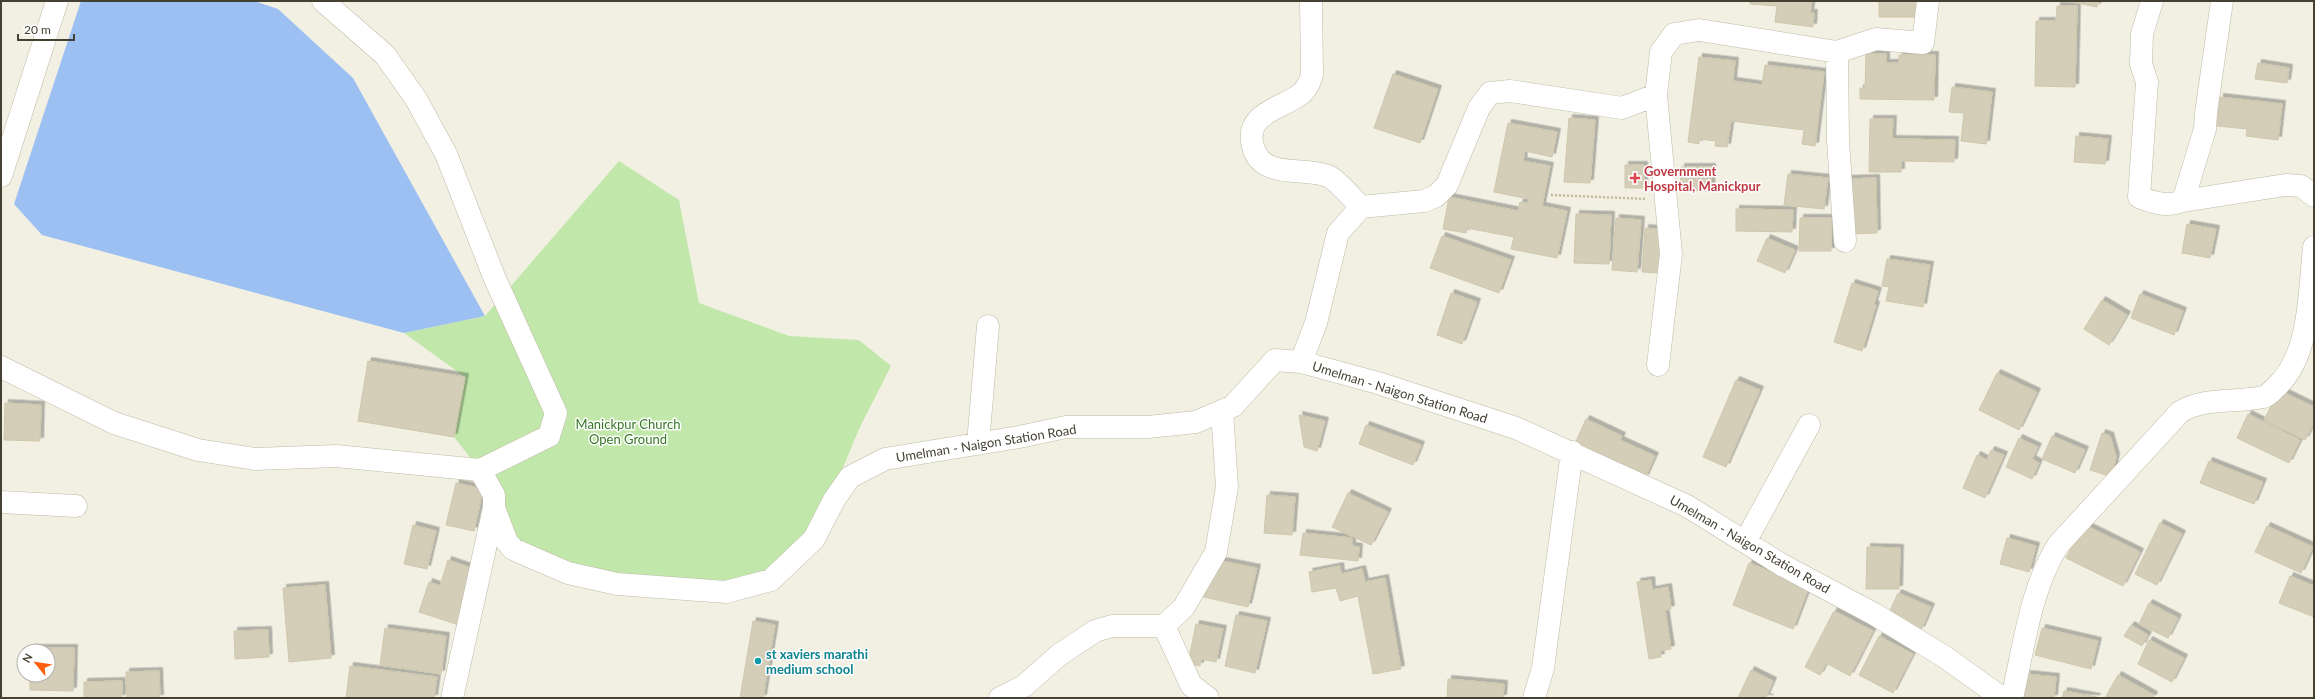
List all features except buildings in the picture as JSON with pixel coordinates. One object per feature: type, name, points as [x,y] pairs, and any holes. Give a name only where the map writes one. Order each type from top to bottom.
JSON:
[{"type":"street","points":[[1,176],[56,1]]},
{"type":"street","points":[[1,367],[114,422],[198,450],[255,458],[336,456],[480,470],[549,436],[556,413],[495,279],[446,154],[416,99],[385,56],[323,1]]},
{"type":"street","points":[[1311,1],[1312,75],[1308,86],[1302,93],[1274,107],[1256,122],[1250,133],[1254,154],[1261,161],[1279,170],[1329,176],[1361,207]]},
{"type":"street","points":[[1658,365],[1671,254],[1656,95],[1661,52],[1674,34],[1698,30],[1837,52],[1876,39],[1923,43],[1928,1]]},
{"type":"street","points":[[2152,1],[2142,34],[2141,64],[2147,82],[2139,197],[2153,202],[2172,205],[2183,201],[2285,185],[2301,186],[2314,196]]},
{"type":"street","points":[[2183,201],[2205,129],[2222,1]]},
{"type":"street","points":[[1837,52],[1838,140],[1845,241]]},
{"type":"street","points":[[1302,362],[1316,323],[1338,233],[1361,207],[1424,201],[1436,196],[1447,185],[1479,108],[1490,93],[1510,91],[1622,108],[1656,95]]},
{"type":"street","points":[[2012,698],[2038,584],[2046,565],[2058,545],[2180,412],[2191,405],[2265,397],[2280,384],[2294,367],[2302,347],[2314,247]]},
{"type":"street","points":[[978,444],[988,326]]},
{"type":"street","name":"Umelman - Naigon Station Road","points":[[480,470],[494,494],[494,508],[507,542],[513,549],[568,574],[617,584],[726,592],[770,580],[814,538],[834,500],[850,477],[886,459],[978,444],[1066,427],[1148,427],[1196,422],[1233,406],[1275,360],[1302,362],[1378,383],[1516,428],[1572,452],[1687,506],[1782,565],[1874,614],[1939,653],[2002,698]]},
{"type":"street","points":[[1000,698],[1024,686],[1059,654],[1095,631],[1112,626],[1164,626],[1184,607],[1216,552],[1227,487],[1222,411]]},
{"type":"street","points":[[1745,542],[1809,425]]},
{"type":"street","points":[[1534,698],[1543,668],[1572,452]]},
{"type":"street","points":[[1,502],[76,506]]},
{"type":"street","points":[[452,698],[494,508]]},
{"type":"street","points":[[1164,626],[1191,685],[1208,698]]},
{"type":"path","points":[[1551,195],[1666,199]]},
{"type":"green space","name":"Manickpur Church Open Ground","points":[[619,161],[679,200],[699,303],[789,336],[859,340],[891,366],[859,429],[830,499],[772,584],[619,579],[508,542],[480,470],[454,437],[465,377],[404,333],[485,316]]},
{"type":"water","points":[[81,1],[254,1],[278,9],[353,78],[485,316],[404,333],[42,235],[14,204]]},
{"type":"place","name":"Government Hospital, Manickpur","points":[[1635,178]]},
{"type":"place","name":"st xaviers marathi medium school","points":[[758,661]]}]
